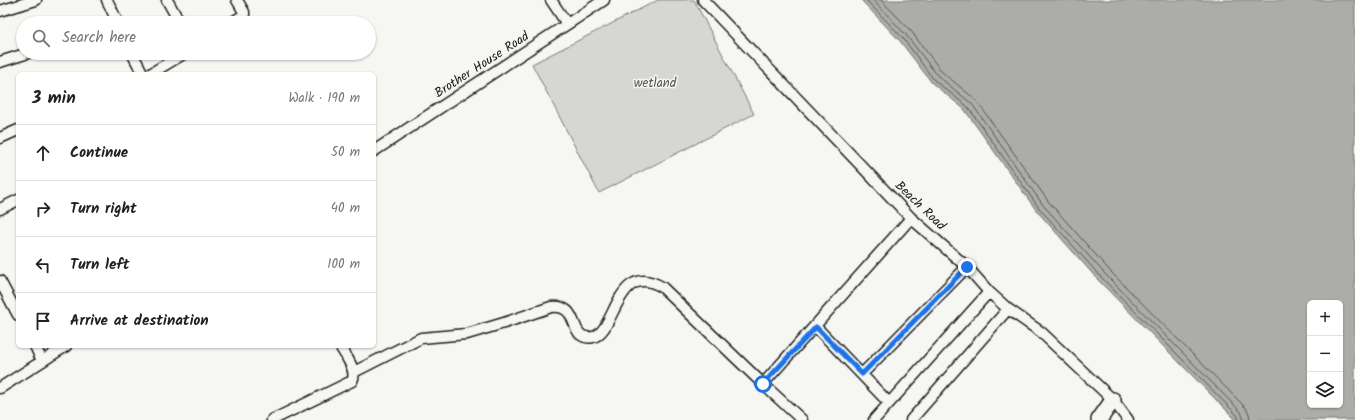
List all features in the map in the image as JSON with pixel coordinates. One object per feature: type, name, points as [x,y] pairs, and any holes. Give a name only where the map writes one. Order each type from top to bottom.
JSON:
[{"type":"main road","points":[[1099,420],[1113,400]]},
{"type":"street","points":[[0,11],[36,0]]},
{"type":"street","points":[[108,0],[115,16]]},
{"type":"street","points":[[167,0],[176,16]]},
{"type":"street","points":[[237,0],[244,12],[242,16]]},
{"type":"street","points":[[550,0],[568,24]]},
{"type":"street","name":"Brother House Road","points":[[376,150],[604,0]]},
{"type":"street","name":"Beach Road","points":[[703,0],[911,218],[967,267],[989,292],[1008,309],[1041,332],[1113,400],[1128,420]]},
{"type":"street","points":[[0,62],[16,57]]},
{"type":"street","points":[[136,60],[142,72]]},
{"type":"street","points":[[153,72],[173,60]]},
{"type":"street","points":[[0,138],[16,131]]},
{"type":"street","points":[[0,209],[16,201]]},
{"type":"street","points":[[763,384],[816,327],[911,218]]},
{"type":"street","points":[[862,374],[967,267]]},
{"type":"street","points":[[0,281],[16,311]]},
{"type":"street","points":[[354,372],[421,338],[467,334],[557,306],[563,308],[570,315],[577,331],[580,334],[587,337],[594,337],[604,328],[626,289],[635,283],[644,281],[655,282],[802,420]]},
{"type":"street","points":[[874,420],[989,292]]},
{"type":"street","points":[[911,420],[1008,309]]},
{"type":"street","points":[[816,327],[889,403]]},
{"type":"street","points":[[36,348],[42,361]]},
{"type":"street","points":[[0,388],[63,348]]},
{"type":"street","points":[[272,420],[352,381],[354,378],[354,372],[341,348]]},
{"type":"green space","name":"wetland","points":[[658,0],[694,0],[754,114],[599,193],[532,64]]},
{"type":"water","points":[[861,0],[1355,0],[1355,420],[1236,420],[1099,281],[1036,210],[964,109],[932,83],[900,41]]},
{"type":"route","points":[[763,384],[816,327],[862,374],[967,267]]}]
